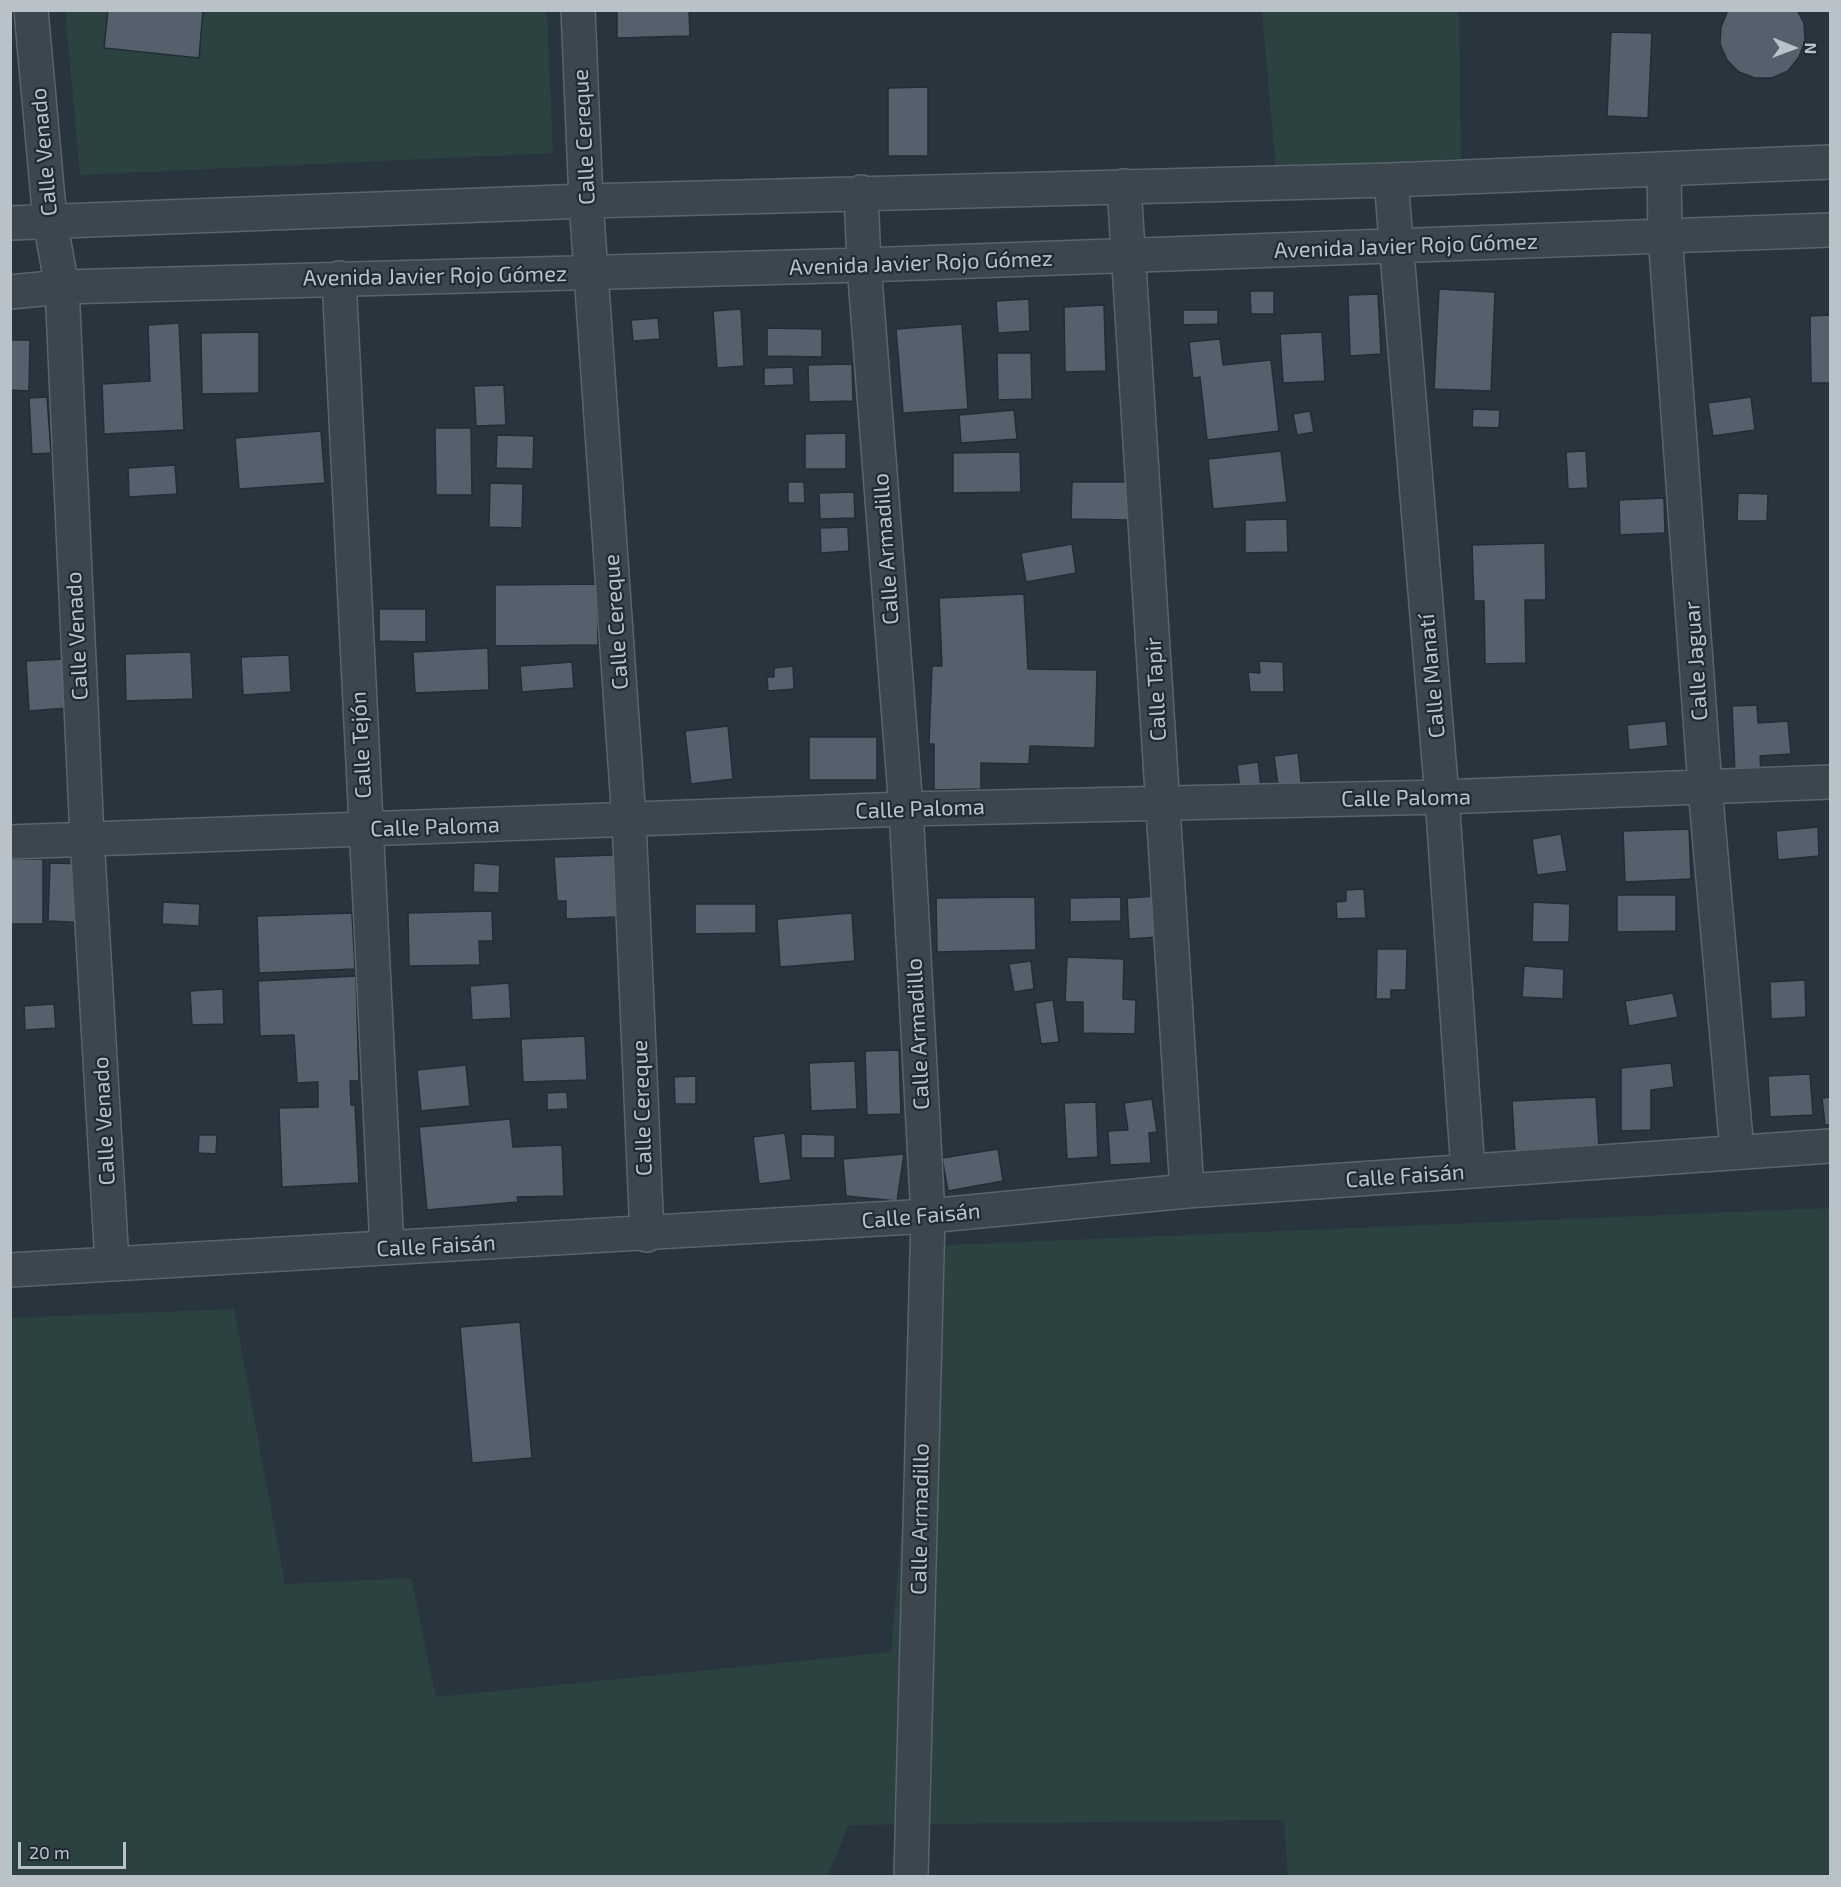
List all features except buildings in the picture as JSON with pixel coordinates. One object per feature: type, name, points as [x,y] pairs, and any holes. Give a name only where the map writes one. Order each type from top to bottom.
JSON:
[{"type":"street","name":"Calle Venado","points":[[31,10],[50,222],[62,287],[87,837],[112,1263]]},
{"type":"street","name":"Calle Cereque","points":[[578,10],[586,201],[629,820],[647,1235]]},
{"type":"street","points":[[10,223],[861,192],[1391,180],[1830,162]]},
{"type":"street","name":"Calle Jaguar","points":[[1664,170],[1665,234],[1705,787],[1737,1151]]},
{"type":"street","name":"Calle Manatí","points":[[1391,180],[1442,797],[1468,1171]]},
{"type":"street","name":"Calle Tapir","points":[[1124,186],[1187,1191]]},
{"type":"street","name":"Calle Armadillo","points":[[861,192],[864,265],[906,808],[928,1216],[911,1876]]},
{"type":"street","name":"Avenida Javier Rojo Gómez","points":[[10,291],[62,287],[339,278],[864,265],[1397,247],[1665,234],[1830,230]]},
{"type":"street","name":"Calle Tejón","points":[[339,278],[387,1248]]},
{"type":"street","name":"Calle Paloma","points":[[10,842],[87,837],[365,830],[906,808],[1442,797],[1830,782]]},
{"type":"street","name":"Calle Faisán","points":[[10,1270],[647,1235],[928,1216],[1187,1191],[1830,1146]]},
{"type":"green space","points":[[65,11],[547,11],[553,153],[80,175]]},
{"type":"green space","points":[[1262,11],[1459,11],[1461,158],[1276,172]]},
{"type":"green space","points":[[1830,1208],[1830,1876],[1288,1876],[1284,1820],[849,1825],[827,1876],[11,1876],[10,1318],[234,1309],[285,1584],[411,1578],[436,1697],[891,1652],[926,1246]]}]
